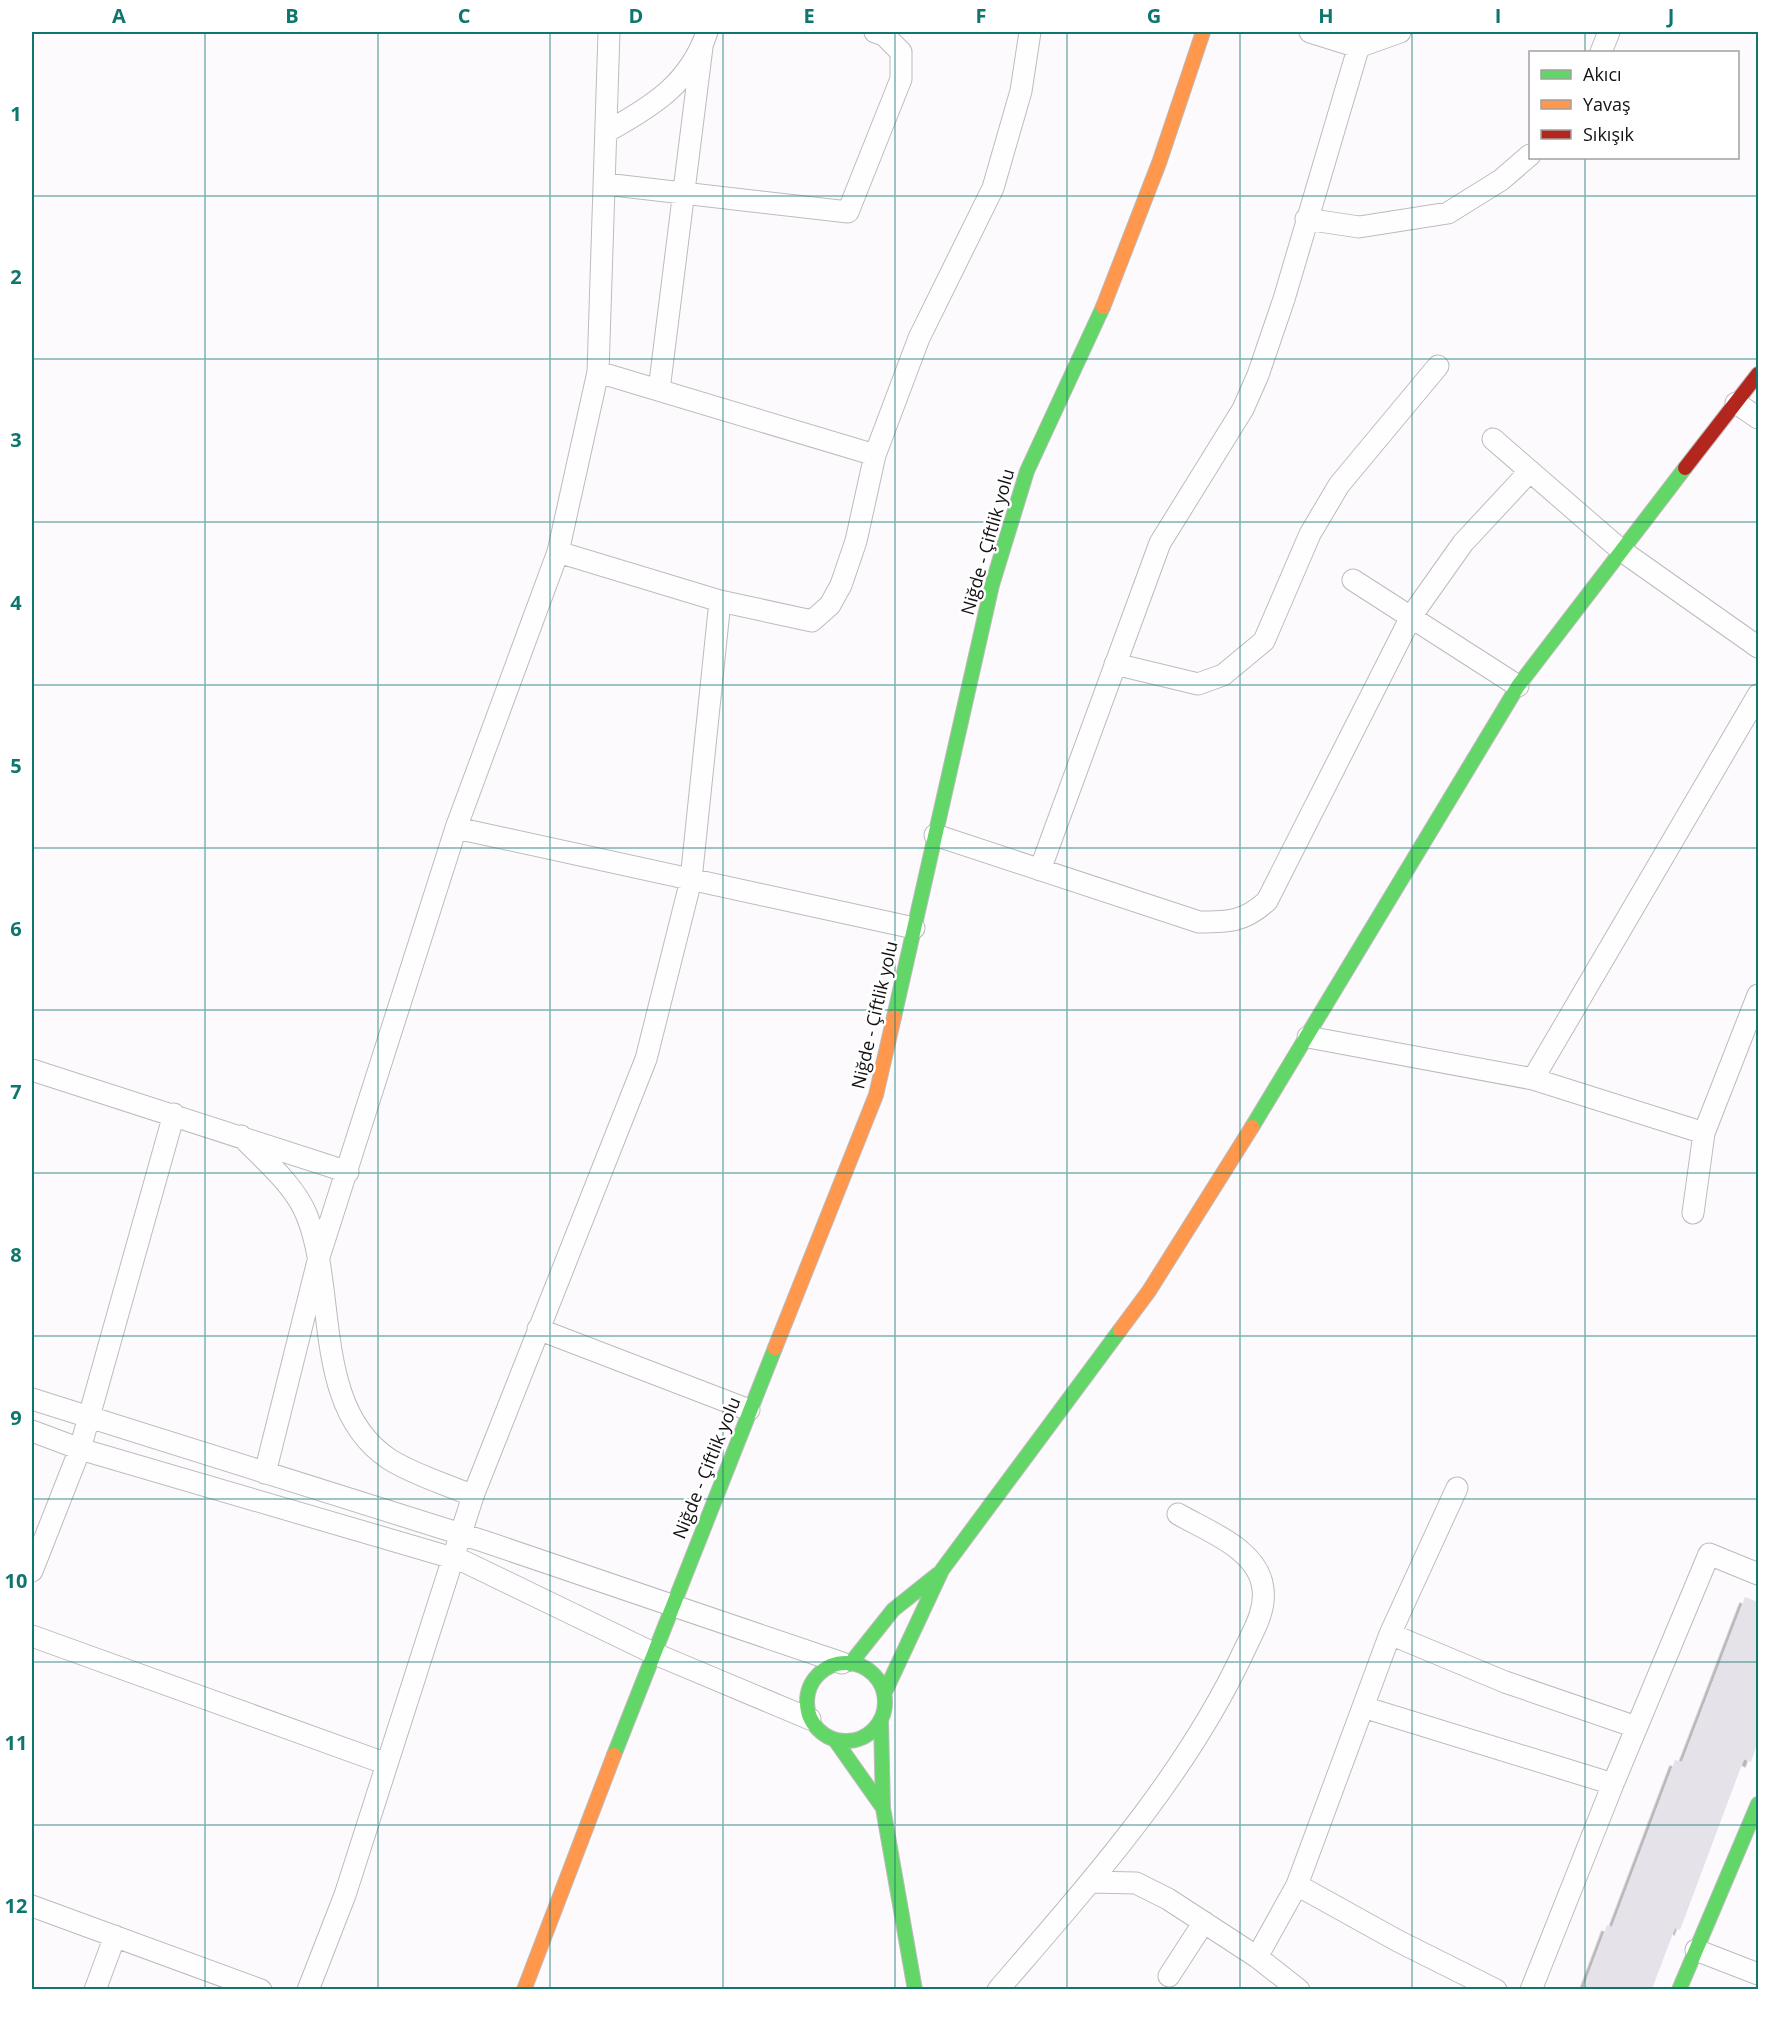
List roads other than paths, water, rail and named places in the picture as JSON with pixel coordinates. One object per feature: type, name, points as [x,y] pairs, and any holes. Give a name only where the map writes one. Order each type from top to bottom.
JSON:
[{"type":"street","points":[[265,1473],[319,1257],[456,828],[558,552],[598,372],[608,131],[609,32]]},
{"type":"street","points":[[605,184],[684,195],[848,212],[901,79],[901,52],[884,35],[875,32]]},
{"type":"street","points":[[558,552],[720,601],[812,621],[830,605],[841,585],[856,541],[874,455],[919,338],[993,188],[1021,91],[1030,32]]},
{"type":"street","name":"Niğde - Çiftlik yolu","points":[[524,1989],[652,1653],[876,1095],[992,585],[1027,471],[1111,289],[1159,163],[1203,32]]},
{"type":"street","points":[[1310,32],[1361,39],[1400,32]]},
{"type":"street","points":[[1601,51],[1609,32]]},
{"type":"street","points":[[608,131],[657,101],[680,81],[705,39]]},
{"type":"street","points":[[659,390],[705,39]]},
{"type":"street","points":[[1040,870],[1160,543],[1243,409],[1284,299],[1361,39]]},
{"type":"street","points":[[1306,219],[1359,227],[1448,213],[1501,180],[1529,156]]},
{"type":"street","points":[[1115,664],[1198,684],[1223,675],[1264,641],[1310,534],[1339,485],[1438,366]]},
{"type":"street","points":[[598,372],[874,455]]},
{"type":"street","points":[[884,1694],[942,1570],[1149,1291],[1308,1037],[1518,686],[1758,374]]},
{"type":"street","points":[[1737,403],[1758,418]]},
{"type":"street","points":[[1493,439],[1622,551],[1758,647]]},
{"type":"street","points":[[935,835],[1199,922],[1226,922],[1251,916],[1267,901],[1412,615],[1463,543],[1530,471]]},
{"type":"street","points":[[1353,580],[1412,615],[1518,686]]},
{"type":"street","points":[[308,1989],[345,1895],[454,1559],[472,1496],[646,1059],[691,880],[720,601]]},
{"type":"street","points":[[1533,1078],[1758,695]]},
{"type":"street","points":[[456,828],[914,928]]},
{"type":"street","points":[[1693,1213],[1704,1133],[1758,995]]},
{"type":"street","points":[[1308,1037],[1533,1078],[1704,1133]]},
{"type":"street","points":[[32,1070],[348,1172]]},
{"type":"street","points":[[32,1571],[80,1449],[174,1114]]},
{"type":"street","points":[[241,1136],[296,1196],[307,1215],[319,1257],[328,1338],[346,1408],[370,1443],[390,1460],[472,1496]]},
{"type":"street","points":[[538,1329],[749,1410]]},
{"type":"street","points":[[32,1399],[461,1534],[868,1670],[878,1678],[886,1704],[881,1720],[883,1808],[915,1989]]},
{"type":"street","points":[[32,1431],[80,1449],[454,1559],[652,1653],[810,1719]]},
{"type":"street","points":[[1257,1957],[1297,1885],[1390,1634],[1457,1488]]},
{"type":"street","points":[[998,1989],[1091,1881],[1189,1751],[1231,1677],[1262,1612],[1263,1588],[1254,1565],[1236,1547],[1178,1514]]},
{"type":"street","points":[[1531,1989],[1636,1727],[1709,1554],[1758,1574]]},
{"type":"street","points":[[883,1808],[835,1740],[817,1730],[810,1719],[807,1707],[812,1683],[825,1670],[846,1663],[893,1610],[942,1570]]},
{"type":"street","points":[[1390,1634],[1505,1682],[1636,1727]]},
{"type":"street","points":[[32,1636],[387,1764]]},
{"type":"street","points":[[1363,1707],[1613,1784]]},
{"type":"street","points":[[835,1740],[853,1741],[866,1737],[881,1720]]},
{"type":"street","points":[[1679,1989],[1758,1804]]},
{"type":"street","points":[[1091,1881],[1136,1883],[1204,1922],[1257,1957],[1299,1989]]},
{"type":"street","points":[[1297,1885],[1398,1941],[1496,1989]]},
{"type":"street","points":[[32,1906],[261,1989]]},
{"type":"street","points":[[1168,1976],[1204,1922]]},
{"type":"street","points":[[95,1989],[115,1936]]},
{"type":"street","points":[[1696,1950],[1758,1974]]}]
